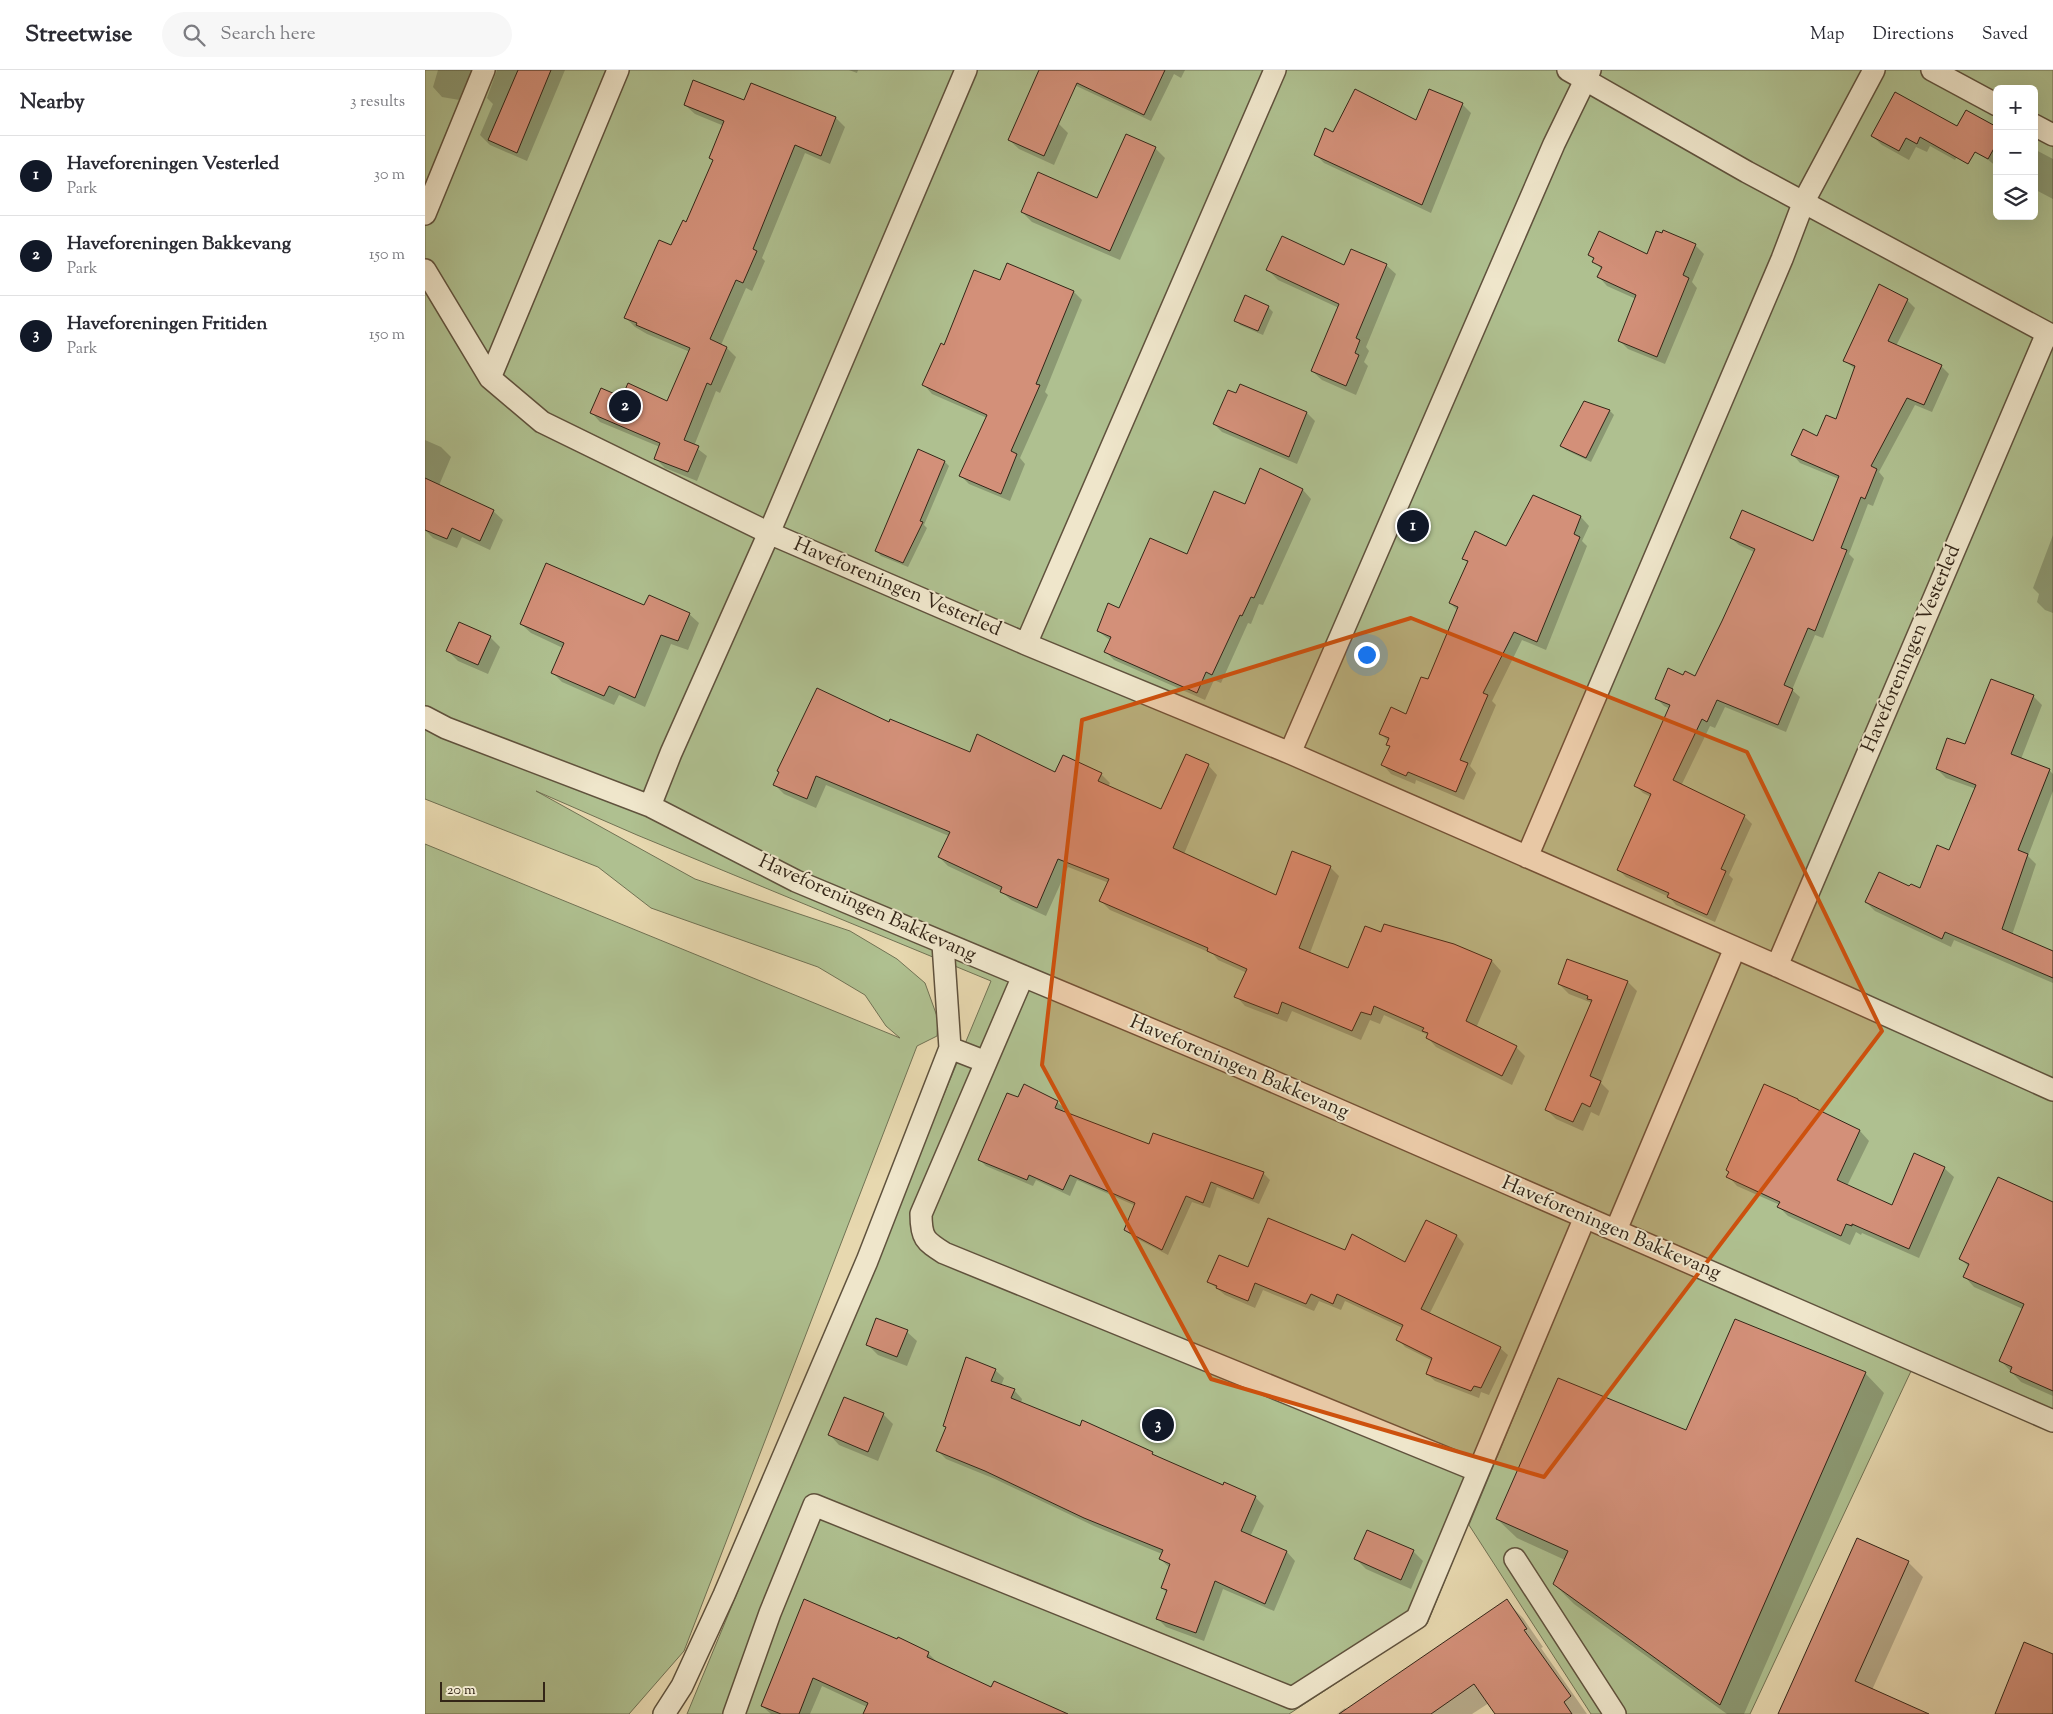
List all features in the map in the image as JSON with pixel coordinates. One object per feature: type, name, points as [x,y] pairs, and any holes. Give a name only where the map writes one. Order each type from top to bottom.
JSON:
[{"type":"lane","points":[[425,214],[484,70]]},
{"type":"lane","points":[[490,378],[618,70]]},
{"type":"lane","points":[[650,806],[671,752],[769,533],[965,70]]},
{"type":"lane","name":"Haveforeningen Vesterled","points":[[1026,644],[1275,70]]},
{"type":"lane","points":[[1527,857],[1782,259],[1804,201],[1874,70]]},
{"type":"lane","points":[[1933,70],[1993,103]]},
{"type":"lane","name":"Haveforeningen Vesterled","points":[[1290,753],[1550,153],[1581,73],[1747,172],[2050,335],[1777,966]]},
{"type":"lane","points":[[2038,127],[2053,135]]},
{"type":"lane","points":[[425,270],[490,378],[542,422],[769,533]]},
{"type":"lane","name":"Haveforeningen Vesterled","points":[[769,533],[1026,644],[1290,753],[1777,966],[2053,1090]]},
{"type":"lane","name":"Haveforeningen Bakkevang","points":[[425,717],[446,728],[650,806],[796,881],[1224,1060],[2053,1421]]},
{"type":"lane","points":[[664,1714],[682,1686],[867,1261],[950,1048],[943,944]]},
{"type":"lane","points":[[1616,1230],[1735,948]]},
{"type":"lane","points":[[1023,976],[921,1214],[921,1227],[926,1241],[944,1253],[1478,1471]]},
{"type":"lane","points":[[950,1048],[986,1062]]},
{"type":"lane","points":[[734,1714],[771,1613],[814,1506],[1292,1698],[1417,1618],[1585,1217]]},
{"type":"lane","points":[[1515,1559],[1615,1714]]},
{"type":"highlighted area","points":[[1411,618],[1747,752],[1882,1031],[1544,1477],[1211,1379],[1042,1065],[1082,720]]},
{"type":"green space","points":[[425,70],[2053,70],[2053,1421],[1590,1227],[1427,1624],[1289,1714],[687,1714],[991,981],[637,835],[536,791],[695,879],[850,931],[897,959],[925,983],[938,1019],[937,1036],[917,1046],[684,1651],[629,1714],[425,1714],[425,844],[900,1038],[886,1026],[865,995],[818,967],[651,908],[598,867],[425,799]]},
{"type":"green space","points":[[1591,1230],[1912,1369],[1750,1714],[1591,1714],[1469,1525]]},
{"type":"building","points":[[518,70],[551,70],[517,153],[488,140]]},
{"type":"building","points":[[1039,70],[1165,70],[1144,115],[1077,83],[1044,156],[1008,140]]},
{"type":"building","points":[[693,80],[744,100],[751,83],[836,117],[821,156],[795,145],[753,249],[757,251],[743,283],[736,280],[710,339],[727,347],[711,385],[707,383],[684,440],[699,446],[688,472],[654,459],[660,443],[590,413],[601,388],[622,397],[628,383],[667,401],[690,348],[624,318],[659,240],[671,245],[683,220],[686,222],[713,160],[709,158],[724,121],[684,105]]},
{"type":"building","points":[[1355,89],[1416,120],[1429,89],[1463,103],[1422,205],[1314,155],[1325,128],[1333,132]]},
{"type":"building","points":[[1895,92],[1957,126],[1966,110],[1993,125],[1993,150],[1988,159],[1975,152],[1968,164],[1920,137],[1917,144],[1906,138],[1899,151],[1871,136]]},
{"type":"building","points":[[1126,134],[1156,147],[1110,251],[1021,212],[1038,172],[1097,198]]},
{"type":"building","points":[[1663,230],[1696,244],[1683,275],[1689,278],[1657,357],[1618,341],[1636,295],[1597,277],[1602,267],[1592,262],[1594,258],[1588,255],[1599,231],[1647,254],[1656,231],[1662,233]]},
{"type":"building","points":[[1282,236],[1344,265],[1351,249],[1387,264],[1356,338],[1360,340],[1355,353],[1359,355],[1346,386],[1311,371],[1339,304],[1266,270]]},
{"type":"building","points":[[1007,263],[1074,291],[1036,384],[1040,385],[1011,451],[1017,454],[1001,494],[959,476],[987,415],[922,385],[941,343],[944,345],[974,270],[1000,280]]},
{"type":"building","points":[[1879,284],[1908,299],[1888,341],[1942,365],[1924,405],[1907,398],[1871,466],[1877,469],[1865,499],[1861,497],[1841,548],[1847,550],[1815,631],[1808,628],[1784,685],[1793,689],[1778,725],[1717,700],[1707,722],[1702,719],[1673,780],[1745,815],[1721,869],[1726,871],[1707,915],[1667,897],[1669,893],[1617,870],[1651,794],[1634,786],[1670,705],[1655,699],[1668,668],[1683,675],[1685,671],[1695,676],[1722,621],[1755,549],[1730,538],[1742,510],[1813,541],[1839,476],[1791,455],[1803,429],[1817,436],[1826,415],[1836,419],[1855,366],[1843,361]]},
{"type":"building","points":[[1245,295],[1269,306],[1258,331],[1234,321]]},
{"type":"building","points":[[1240,384],[1307,412],[1289,457],[1213,424],[1228,390],[1236,393]]},
{"type":"building","points":[[1584,401],[1610,410],[1586,458],[1560,446]]},
{"type":"building","points":[[918,449],[945,461],[920,521],[923,522],[903,563],[875,551]]},
{"type":"building","points":[[1260,468],[1303,489],[1254,598],[1251,597],[1242,616],[1240,615],[1212,675],[1206,672],[1197,693],[1104,652],[1111,637],[1097,631],[1108,603],[1119,608],[1150,538],[1187,554],[1214,491],[1245,504]]},
{"type":"building","points":[[425,478],[494,510],[480,541],[452,528],[447,539],[425,530]]},
{"type":"building","points":[[1533,495],[1581,516],[1574,534],[1580,537],[1537,642],[1514,632],[1483,693],[1488,695],[1460,760],[1468,763],[1456,792],[1408,772],[1406,776],[1381,765],[1390,746],[1386,745],[1389,738],[1379,734],[1391,707],[1406,714],[1421,677],[1428,679],[1458,607],[1449,603],[1468,561],[1462,559],[1475,531],[1506,546]]},
{"type":"building","points":[[546,563],[644,605],[649,595],[690,613],[678,641],[661,635],[635,698],[609,686],[604,696],[551,673],[564,643],[520,624]]},
{"type":"building","points":[[459,622],[491,636],[478,665],[446,651]]},
{"type":"building","points":[[1991,679],[2034,695],[2011,754],[2050,769],[2018,850],[2028,854],[2002,929],[2053,951],[2053,978],[1945,932],[1942,939],[1865,902],[1879,872],[1909,886],[1911,884],[1920,888],[1937,845],[1949,850],[1976,785],[1936,769],[1947,738],[1965,744]]},
{"type":"building","points":[[817,688],[889,722],[890,719],[970,752],[977,734],[1055,772],[1063,755],[1102,773],[1098,781],[1161,809],[1186,754],[1209,764],[1173,848],[1276,895],[1292,851],[1331,866],[1299,948],[1348,968],[1365,926],[1381,932],[1384,924],[1454,944],[1492,960],[1466,1021],[1517,1046],[1502,1076],[1426,1038],[1428,1033],[1422,1031],[1424,1028],[1374,1006],[1371,1015],[1361,1012],[1352,1031],[1282,1002],[1278,1014],[1234,997],[1247,969],[1207,951],[1208,948],[1099,901],[1109,879],[1058,859],[1037,908],[1000,892],[1002,887],[938,857],[950,832],[816,776],[807,799],[773,785],[779,772],[777,771]]},
{"type":"building","points":[[1567,959],[1628,981],[1590,1076],[1601,1081],[1590,1107],[1582,1103],[1573,1122],[1545,1110],[1592,1000],[1587,999],[1588,996],[1558,984]]},
{"type":"building","points":[[1024,1084],[1058,1101],[1055,1108],[1149,1144],[1153,1133],[1264,1172],[1253,1199],[1211,1182],[1203,1203],[1186,1196],[1162,1250],[1124,1230],[1135,1203],[1070,1175],[1063,1190],[1029,1175],[1027,1180],[978,1160],[1007,1093],[1018,1097]]},
{"type":"building","points":[[1764,1084],[1860,1130],[1837,1180],[1892,1205],[1914,1153],[1945,1167],[1909,1249],[1852,1224],[1852,1226],[1846,1224],[1841,1236],[1777,1207],[1780,1202],[1726,1177],[1729,1172],[1726,1170]]},
{"type":"building","points":[[1998,1177],[2053,1202],[2053,1391],[2010,1372],[2012,1367],[1999,1361],[2024,1304],[1963,1277],[1969,1264],[1959,1259]]},
{"type":"building","points":[[1268,1218],[1345,1250],[1352,1234],[1405,1262],[1426,1220],[1457,1235],[1421,1309],[1501,1347],[1481,1388],[1474,1386],[1471,1391],[1426,1374],[1432,1358],[1396,1340],[1403,1325],[1337,1294],[1333,1304],[1311,1294],[1306,1304],[1255,1283],[1248,1301],[1216,1288],[1217,1286],[1207,1282],[1219,1255],[1248,1267]]},
{"type":"building","points":[[876,1318],[908,1330],[897,1357],[866,1345]]},
{"type":"building","points":[[1735,1319],[1866,1372],[1720,1705],[1553,1584],[1568,1551],[1496,1519],[1558,1378],[1686,1430]]},
{"type":"building","points":[[966,1357],[996,1369],[991,1381],[1015,1389],[1011,1398],[1080,1426],[1082,1420],[1153,1452],[1152,1454],[1223,1485],[1224,1482],[1256,1496],[1241,1531],[1287,1551],[1265,1604],[1215,1581],[1196,1633],[1156,1619],[1167,1590],[1161,1588],[1170,1564],[1159,1559],[1163,1550],[1084,1518],[985,1471],[936,1451],[946,1427],[943,1426]]},
{"type":"building","points":[[844,1397],[884,1413],[868,1452],[828,1435]]},
{"type":"building","points":[[1367,1530],[1414,1550],[1401,1580],[1354,1559]]},
{"type":"building","points":[[1857,1538],[1909,1561],[1855,1681],[1929,1714],[1778,1714]]},
{"type":"building","points":[[804,1599],[897,1639],[898,1637],[929,1652],[927,1657],[991,1687],[994,1681],[1068,1714],[863,1714],[868,1703],[813,1678],[799,1714],[781,1714],[761,1706]]},
{"type":"building","points":[[1507,1599],[1527,1629],[1524,1630],[1571,1696],[1564,1702],[1572,1714],[1495,1714],[1474,1684],[1431,1714],[1339,1714]]},
{"type":"building","points":[[2024,1642],[2053,1654],[2053,1714],[1995,1714]]},
{"type":"place","name":"Haveforeningen Bakkevang","points":[[625,406]]},
{"type":"place","name":"Haveforeningen Vesterled","points":[[1413,526]]},
{"type":"place","name":"Haveforeningen Fritiden","points":[[1158,1425]]}]
